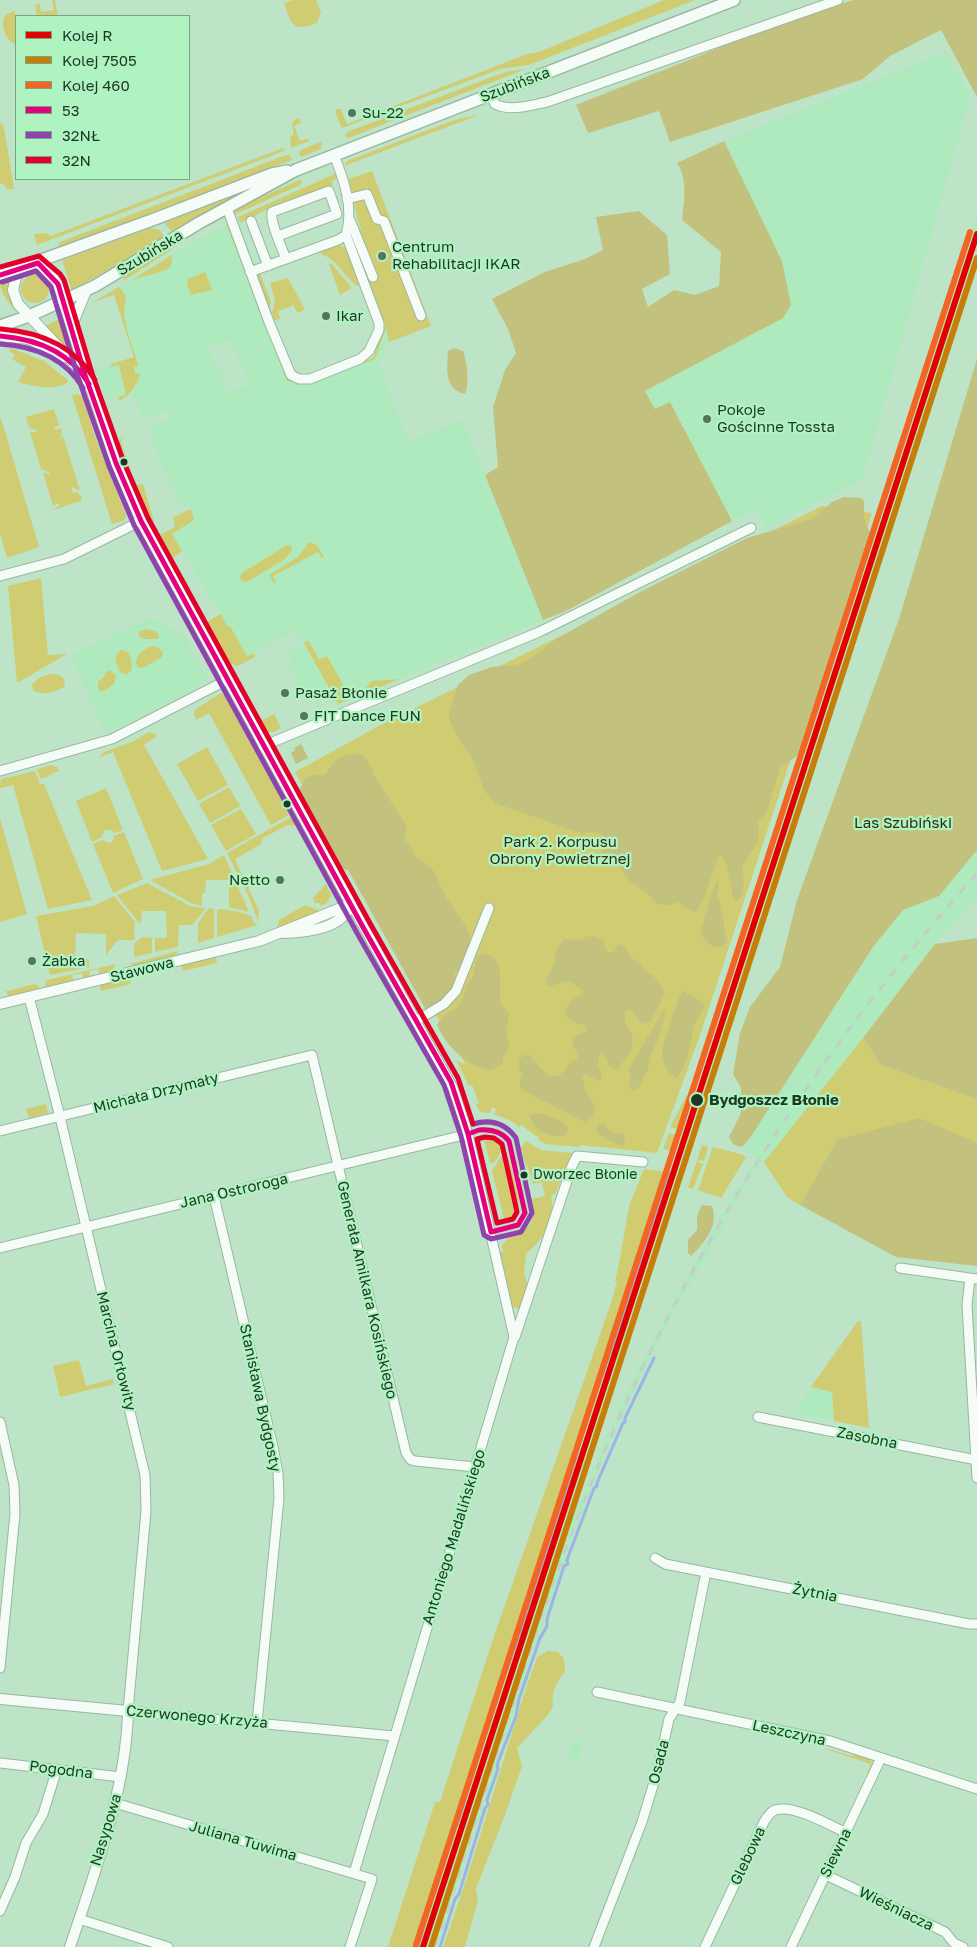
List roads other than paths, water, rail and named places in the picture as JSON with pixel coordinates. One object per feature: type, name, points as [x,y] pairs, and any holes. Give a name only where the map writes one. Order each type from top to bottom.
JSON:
[{"type":"main road","name":"Szubińska","points":[[0,326],[29,316],[86,290],[296,170],[734,0]]},
{"type":"main road","name":"Szubińska","points":[[0,275],[272,174],[296,170]]},
{"type":"street","points":[[490,94],[494,104],[507,108],[548,102],[838,0]]},
{"type":"street","points":[[334,155],[344,180],[350,220],[373,277]]},
{"type":"street","points":[[278,236],[337,214],[329,191],[272,212],[272,217],[278,236],[286,259]]},
{"type":"street","points":[[347,200],[367,194],[377,219],[384,221],[421,316]]},
{"type":"street","points":[[227,208],[269,322],[291,375],[299,379],[310,379],[360,359],[369,351],[380,326],[346,235],[350,220]]},
{"type":"street","points":[[251,221],[268,266]]},
{"type":"street","points":[[250,272],[338,240],[346,235]]},
{"type":"street","points":[[38,262],[58,284],[72,325],[85,375],[116,463],[140,521],[351,904]]},
{"type":"street","points":[[18,269],[13,290],[18,304],[85,375]]},
{"type":"street","points":[[72,325],[86,290]]},
{"type":"street","points":[[0,336],[29,339],[71,361]]},
{"type":"street","points":[[0,576],[64,559],[140,521]]},
{"type":"street","points":[[263,746],[539,632],[751,528]]},
{"type":"street","points":[[0,771],[112,739],[227,680]]},
{"type":"street","name":"Stawowa","points":[[0,1004],[246,945],[283,933],[300,932],[327,926],[344,917],[351,904]]},
{"type":"street","name":"Antoniego Madalińskiego","points":[[351,904],[450,1082],[468,1134],[514,1337]]},
{"type":"street","points":[[416,1021],[444,1004],[456,992],[489,908]]},
{"type":"street","name":"Marcina Orłowity","points":[[29,997],[60,1117],[146,1476],[146,1511],[128,1711]]},
{"type":"street","name":"Michała Drzymały","points":[[0,1131],[312,1055]]},
{"type":"street","name":"Generała Amilkara Kosińskiego","points":[[312,1055],[408,1456],[415,1461],[475,1467]]},
{"type":"street","name":"Jana Ostroroga","points":[[0,1248],[468,1134]]},
{"type":"street","name":"Antoniego Madalińskiego","points":[[354,1873],[514,1337],[572,1166],[577,1156],[643,1162]]},
{"type":"street","name":"Stanisława Bydgosty","points":[[214,1196],[265,1410],[278,1473],[278,1506],[257,1723]]},
{"type":"street","points":[[900,1268],[974,1279],[967,1305],[977,1478]]},
{"type":"street","name":"Zasobna","points":[[758,1417],[976,1460]]},
{"type":"street","points":[[0,1422],[14,1485],[15,1514],[0,1668]]},
{"type":"street","name":"Żytnia","points":[[655,1558],[665,1564],[969,1624],[977,1624]]},
{"type":"street","name":"Osada","points":[[594,1947],[642,1822],[658,1768],[669,1721],[681,1700],[706,1572]]},
{"type":"street","name":"Leszczyna","points":[[597,1692],[830,1741],[977,1789]]},
{"type":"street","name":"Czerwonego Krzyża","points":[[0,1699],[394,1736]]},
{"type":"street","name":"Nasypowa","points":[[70,1947],[115,1803],[121,1777],[128,1711]]},
{"type":"street","name":"Siewna","points":[[791,1947],[881,1758]]},
{"type":"street","name":"Pogodna","points":[[0,1763],[121,1777]]},
{"type":"street","points":[[0,1912],[15,1877],[26,1843],[43,1814],[57,1769]]},
{"type":"street","name":"Juliana Tuwima","points":[[115,1803],[372,1879],[350,1947]]},
{"type":"street","name":"Glebowa","points":[[705,1947],[764,1822],[771,1812],[780,1809],[804,1814],[846,1833]]},
{"type":"street","name":"Wieśniacza","points":[[826,1875],[945,1932],[953,1945],[964,1947]]},
{"type":"street","points":[[79,1919],[168,1947]]},
{"type":"waterway","points":[[418,1947],[454,1827],[457,1825],[499,1690],[522,1628],[566,1493],[585,1423],[613,1346],[669,1172]]},
{"type":"waterway","points":[[440,1947],[455,1899],[459,1894],[485,1808],[488,1805],[487,1800],[498,1769],[497,1765],[516,1716],[519,1699],[540,1638],[547,1626],[547,1619],[564,1566],[568,1564],[567,1560],[594,1488],[597,1486],[625,1422],[625,1418],[654,1358]]},
{"type":"railway","points":[[435,1947],[548,1598],[591,1484],[645,1363],[675,1304],[741,1188],[814,1077],[914,947],[977,873]]},
{"type":"rail line","name":"460","points":[[416,1945],[970,232]]},
{"type":"rail line","name":"R","points":[[423,1947],[977,234]]},
{"type":"rail line","name":"7505","points":[[431,1947],[977,258]]},
{"type":"place","name":"Su-22","points":[[352,113]]},
{"type":"place","name":"Centrum Rehabilitacji IKAR","points":[[382,256]]},
{"type":"place","name":"Ikar","points":[[326,316]]},
{"type":"place","name":"Pokoje Gościnne Tossta","points":[[707,419]]},
{"type":"place","name":"Pasaż Błonie","points":[[285,693]]},
{"type":"place","name":"FIT Dance FUN","points":[[304,716]]},
{"type":"place","name":"Netto","points":[[280,880]]},
{"type":"place","name":"Żabka","points":[[32,961]]},
{"type":"place","name":"Bydgoszcz Błonie","points":[[697,1100]]},
{"type":"place","name":"Dworzec Błonie","points":[[524,1175]]},
{"type":"park label","name":"Las Szubiński","points":[[903,823]]},
{"type":"park label","name":"Park 2. Korpusu Obrony Powietrznej","points":[[560,850]]}]
